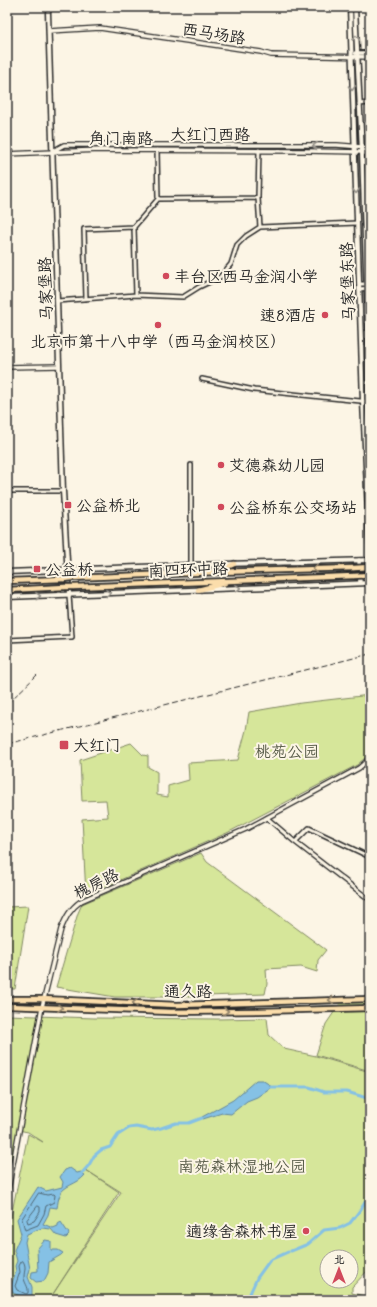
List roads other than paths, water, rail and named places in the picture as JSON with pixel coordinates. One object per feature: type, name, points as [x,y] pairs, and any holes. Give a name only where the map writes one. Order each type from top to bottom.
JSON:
[{"type":"main road","name":"马家堡路","points":[[49,7],[63,491],[69,595]]},
{"type":"main road","name":"马家堡东路","points":[[350,7],[363,402],[370,556]]},
{"type":"main road","name":"马家堡东路","points":[[355,7],[368,286],[370,382]]},
{"type":"main road","name":"大红门西路","points":[[362,147],[370,148]]},
{"type":"main road","points":[[362,152],[370,154]]},
{"type":"main road","points":[[7,572],[370,560]]},
{"type":"main road","points":[[217,572],[234,564]]},
{"type":"main road","name":"南四环中路","points":[[7,581],[370,567]]},
{"type":"main road","name":"南四环中路","points":[[7,590],[370,575]]},
{"type":"main road","points":[[198,590],[234,580]]},
{"type":"main road","points":[[7,597],[370,583]]},
{"type":"main road","name":"通久路","points":[[7,999],[43,999],[177,1005],[370,999]]},
{"type":"main road","name":"通久路","points":[[7,1006],[171,1012],[370,1008]]},
{"type":"street","name":"西马场路","points":[[49,31],[100,28],[271,55],[351,56],[357,54]]},
{"type":"street","points":[[357,54],[370,53]]},
{"type":"street","points":[[357,54],[370,57]]},
{"type":"street","points":[[359,104],[370,103]]},
{"type":"street","name":"大红门西路","points":[[52,152],[64,145],[362,147]]},
{"type":"street","name":"角门南路","points":[[7,154],[100,150],[259,150],[354,152]]},
{"type":"street","points":[[136,295],[134,227],[158,199],[158,150]]},
{"type":"street","points":[[259,150],[258,198],[260,227]]},
{"type":"street","points":[[354,152],[362,152]]},
{"type":"street","points":[[158,199],[258,198]]},
{"type":"street","points":[[57,301],[136,295],[183,297],[220,277],[231,264],[237,245],[246,236],[260,227],[357,223]]},
{"type":"street","points":[[86,299],[84,229],[134,227]]},
{"type":"street","points":[[359,286],[368,286]]},
{"type":"street","points":[[7,367],[59,366]]},
{"type":"street","points":[[202,379],[254,390],[370,402]]},
{"type":"street","points":[[191,466],[191,565]]},
{"type":"street","points":[[7,491],[63,491]]},
{"type":"street","points":[[359,560],[360,583]]},
{"type":"street","points":[[7,640],[72,636],[69,595]]},
{"type":"street","name":"槐房路","points":[[7,1196],[43,999],[61,929],[72,908],[81,901],[223,840],[267,818],[359,768],[367,761],[370,755]]},
{"type":"street","points":[[267,818],[295,842],[370,900]]},
{"type":"street","points":[[295,842],[309,828],[370,857]]},
{"type":"water","points":[[256,1080],[262,1080],[270,1085],[270,1088],[257,1097],[247,1101],[231,1114],[222,1113],[203,1119],[202,1117],[233,1100]]},
{"type":"water","points":[[70,1168],[77,1173],[81,1172],[85,1175],[64,1189],[59,1198],[57,1208],[50,1207],[43,1224],[53,1228],[58,1226],[61,1222],[68,1231],[69,1235],[66,1238],[56,1235],[51,1229],[42,1228],[27,1234],[25,1242],[30,1269],[28,1277],[32,1287],[32,1298],[27,1299],[13,1293],[11,1286],[16,1271],[15,1266],[17,1261],[14,1250],[21,1234],[17,1219],[38,1187],[46,1191],[62,1187],[63,1182],[60,1177],[65,1170]]},
{"type":"water","points":[[45,1240],[51,1241],[51,1250],[58,1250],[63,1253],[49,1262],[48,1273],[44,1281],[36,1282],[31,1278],[32,1272],[38,1271],[37,1249]]},
{"type":"waterway","points":[[270,1087],[309,1087],[324,1092],[347,1092],[370,1099]]},
{"type":"waterway","points":[[82,1173],[94,1156],[101,1150],[110,1147],[118,1135],[129,1128],[136,1127],[152,1130],[176,1123],[189,1123],[202,1118]]},
{"type":"waterway","points":[[291,1251],[308,1244],[324,1230],[340,1228],[350,1223],[370,1194]]},
{"type":"waterway","points":[[247,1300],[257,1278],[270,1260],[288,1252]]},
{"type":"railway","points":[[7,744],[370,654]]},
{"type":"railway","points":[[7,704],[37,675]]},
{"type":"place","name":"丰台区西马金润小学","points":[[166,276]]},
{"type":"place","name":"速8酒店","points":[[325,315]]},
{"type":"place","name":"北京市第十八中学（西马金润校区）","points":[[158,325]]},
{"type":"place","name":"艾德森幼儿园","points":[[221,465]]},
{"type":"place","name":"公益桥北","points":[[68,505]]},
{"type":"place","name":"公益桥东公交场站","points":[[221,507]]},
{"type":"place","name":"公益桥","points":[[37,569]]},
{"type":"place","name":"大红门","points":[[64,745]]},
{"type":"place","name":"遖缘舍森林书屋","points":[[306,1231]]},
{"type":"park label","name":"桃苑公园","points":[[287,751]]},
{"type":"park label","name":"南苑森林湿地公园","points":[[242,1166]]}]
